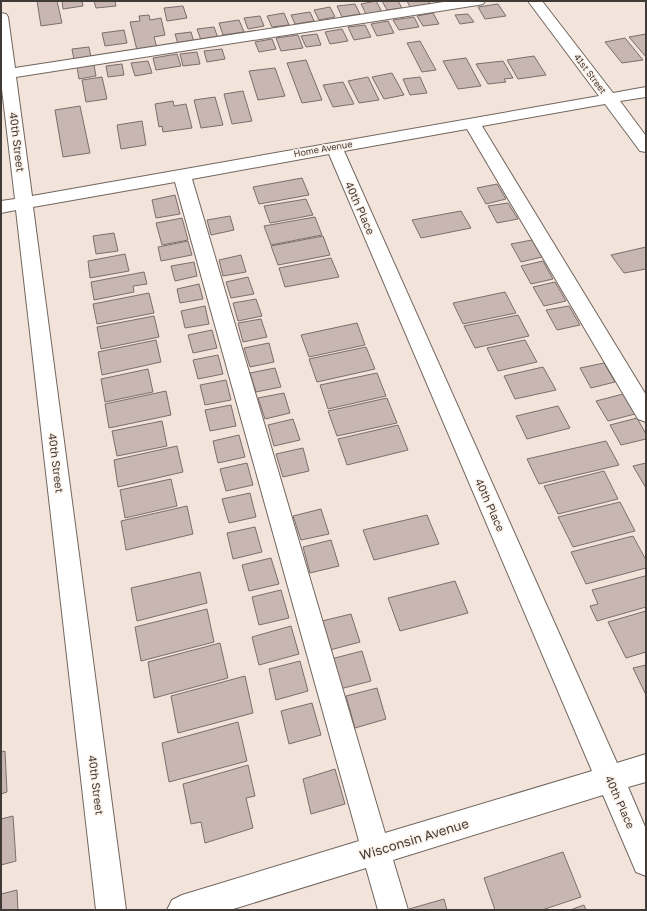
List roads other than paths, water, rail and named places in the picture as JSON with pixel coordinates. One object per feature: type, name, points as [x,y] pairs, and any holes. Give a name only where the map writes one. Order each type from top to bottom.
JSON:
[{"type":"street","points":[[5,74],[478,1]]},
{"type":"street","name":"41st Street","points":[[535,1],[646,147]]},
{"type":"street","name":"40th Street","points":[[1,17],[5,74],[24,203],[111,910]]},
{"type":"street","name":"Home Avenue","points":[[1,207],[646,92]]},
{"type":"street","points":[[472,123],[646,413]]},
{"type":"street","name":"40th Place","points":[[334,147],[646,862]]},
{"type":"street","points":[[182,175],[393,910]]},
{"type":"street","name":"Wisconsin Avenue","points":[[182,910],[646,768]]}]
